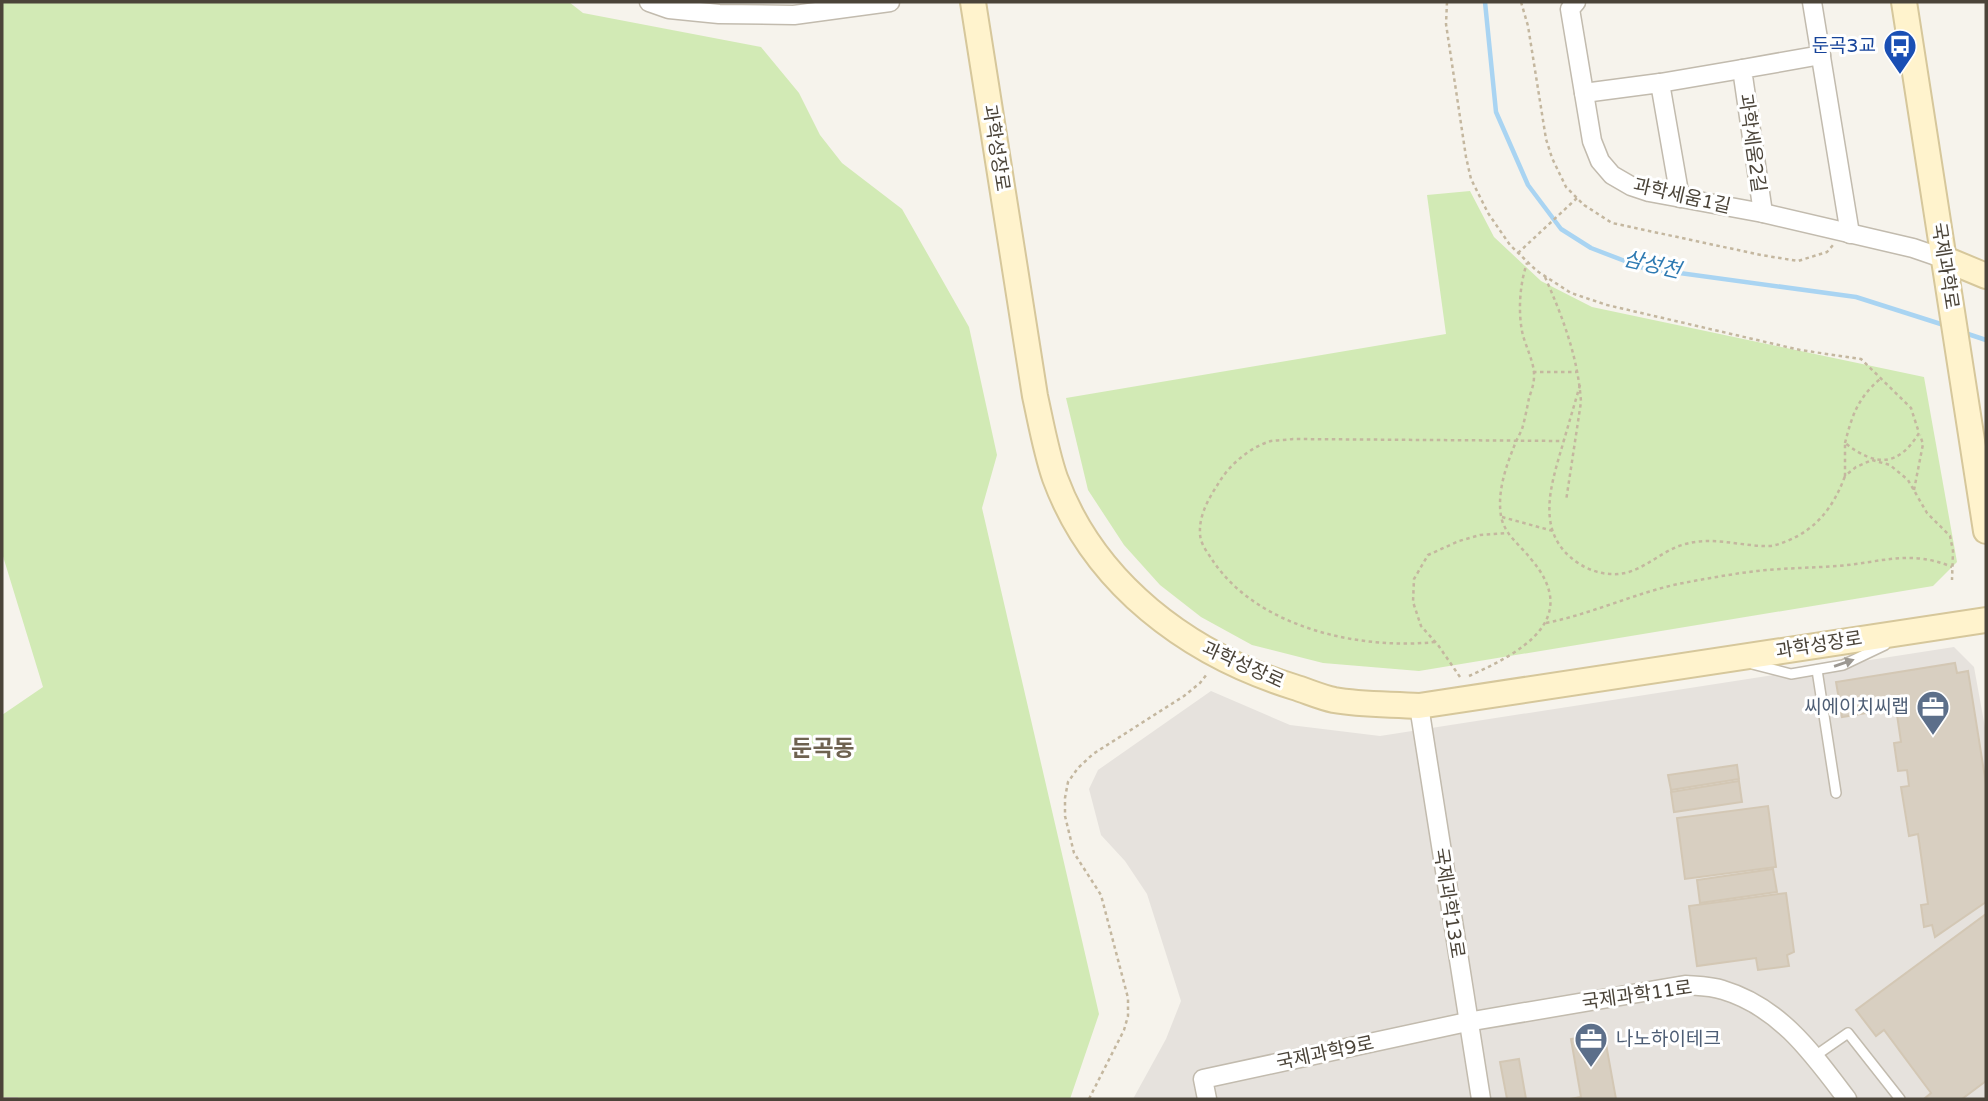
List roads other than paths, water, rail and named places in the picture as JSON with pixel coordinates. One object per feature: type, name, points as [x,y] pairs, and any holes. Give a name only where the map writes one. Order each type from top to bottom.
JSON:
[{"type":"street","points":[[649,2],[669,9],[719,14],[794,15],[890,2]]},
{"type":"street","name":"과학성장로","points":[[973,2],[1035,396],[1056,479],[1102,564],[1124,588],[1196,645],[1260,677],[1334,700],[1419,706],[1986,620]]},
{"type":"street","name":"과학세움1길","points":[[1576,2],[1570,9],[1592,141],[1600,161],[1612,176],[1631,186],[1913,248],[1945,259]]},
{"type":"street","points":[[1812,2],[1850,234]]},
{"type":"street","name":"국제과학로","points":[[1904,2],[1986,531]]},
{"type":"street","name":"과학세움2길","points":[[1763,214],[1742,69],[1821,55]]},
{"type":"street","points":[[1584,93],[1742,69]]},
{"type":"street","points":[[1660,83],[1680,198]]},
{"type":"street","points":[[1945,259],[1986,276]]},
{"type":"street","name":"국제과학13로","points":[[1419,706],[1481,1099]]},
{"type":"street","name":"국제과학11로","points":[[1467,1023],[1685,985],[1720,989],[1744,997],[1773,1015],[1815,1056],[1847,1099]]},
{"type":"street","name":"국제과학9로","points":[[1207,1099],[1203,1079],[1467,1023]]},
{"type":"lane","points":[[1730,659],[1791,674],[1843,665],[1914,631]]},
{"type":"lane","points":[[1817,670],[1836,793]]},
{"type":"lane","points":[[1815,1056],[1848,1033],[1900,1099]]},
{"type":"waterway","name":"삼성천","points":[[1485,2],[1496,112],[1528,185],[1561,229],[1591,248],[1643,268],[1856,297],[1947,326]]},
{"type":"waterway","name":"삼성천","points":[[1965,333],[1986,340]]},
{"type":"place","name":"둔곡3교","points":[[1900,76]]},
{"type":"place","name":"씨에이치씨랩","points":[[1933,737]]},
{"type":"place","name":"나노하이테크","points":[[1591,1069]]},
{"type":"district","name":"둔곡동","points":[[823,749]]}]
